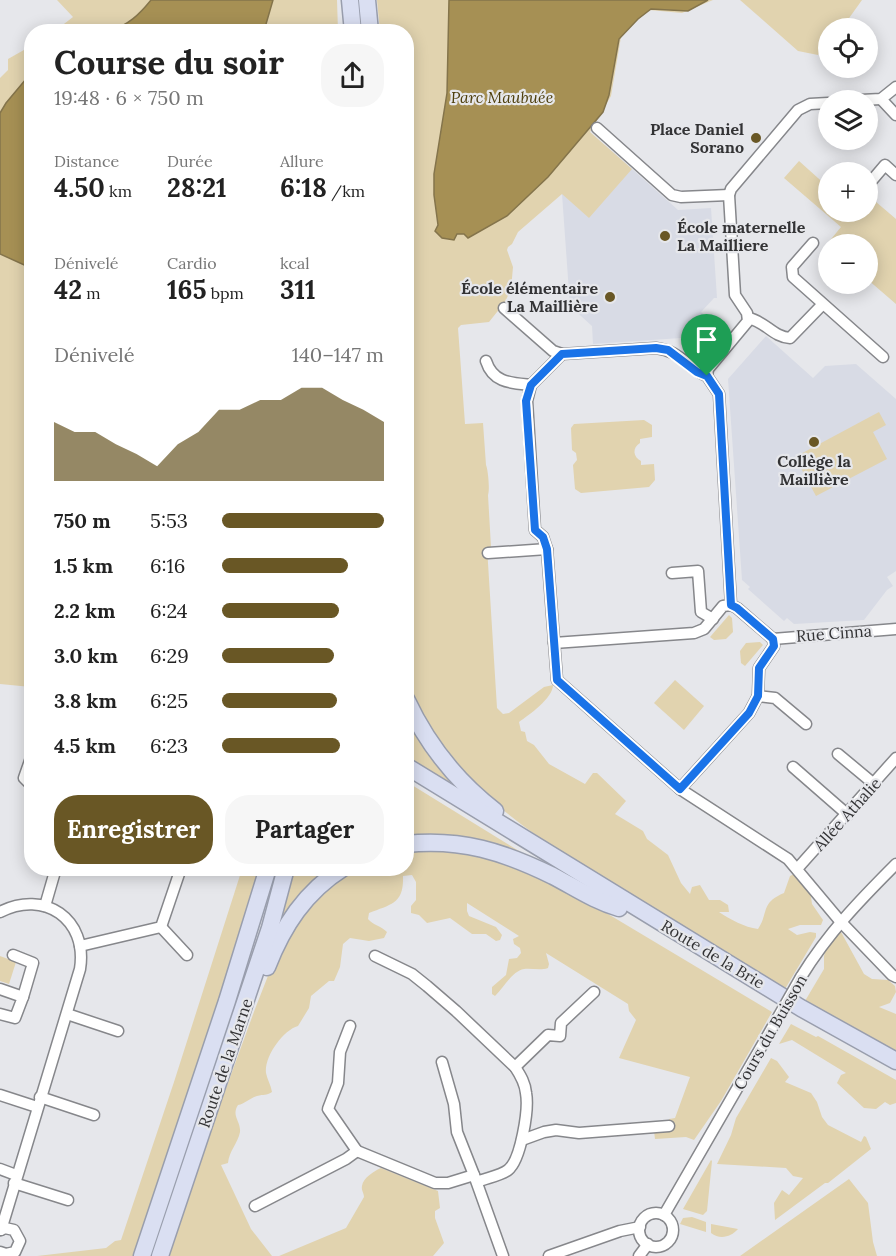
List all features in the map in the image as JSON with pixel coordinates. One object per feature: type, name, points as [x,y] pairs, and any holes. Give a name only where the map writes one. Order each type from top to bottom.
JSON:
[{"type":"highway","points":[[350,0],[352,24]]},
{"type":"highway","points":[[367,0],[369,24]]},
{"type":"highway","points":[[414,714],[423,731],[454,774],[480,800],[518,828],[531,844]]},
{"type":"highway","points":[[414,771],[531,844]]},
{"type":"highway","points":[[414,783],[619,908]]},
{"type":"highway","points":[[414,843],[470,845],[494,851],[552,876],[599,902],[619,908]]},
{"type":"highway","name":"Route de la Brie","points":[[531,844],[801,1008],[896,1062]]},
{"type":"highway","name":"Route de la Marne","points":[[142,1256],[265,876]]},
{"type":"highway","name":"Route de la Marne","points":[[160,1256],[270,928],[284,876]]},
{"type":"highway","points":[[229,1049],[244,1030],[271,957],[295,912],[312,892],[333,876]]},
{"type":"highway","name":"Route de la Brie","points":[[619,908],[776,1005],[896,1072]]},
{"type":"street","points":[[878,99],[896,87]]},
{"type":"street","points":[[881,99],[896,115]]},
{"type":"street","points":[[707,376],[708,369],[747,324],[748,318],[735,295],[729,195],[735,182],[798,110],[810,104],[818,104]]},
{"type":"street","points":[[597,128],[672,195],[681,197],[729,195]]},
{"type":"street","points":[[878,173],[885,165],[896,175]]},
{"type":"street","points":[[813,243],[792,267],[791,272],[796,281],[883,357]]},
{"type":"street","points":[[748,318],[756,319],[778,336],[790,338],[822,305]]},
{"type":"street","points":[[504,308],[553,351],[562,354],[656,348],[668,350],[697,372],[707,376],[719,394],[731,605],[723,606],[704,629],[694,633],[554,643]]},
{"type":"street","points":[[562,354],[531,385],[526,401],[535,530],[543,537],[547,549],[557,680],[680,789],[781,854],[798,869],[840,921],[896,977]]},
{"type":"street","points":[[486,361],[489,372],[506,383],[531,385]]},
{"type":"street","points":[[488,554],[547,549]]},
{"type":"street","points":[[672,573],[698,571],[701,612],[713,619]]},
{"type":"street","name":"Rue Cinna","points":[[731,605],[773,639],[896,629]]},
{"type":"street","points":[[680,789],[749,713],[758,696],[759,668],[774,646],[773,639]]},
{"type":"street","points":[[758,696],[775,698],[806,724]]},
{"type":"street","points":[[838,754],[874,784]]},
{"type":"street","name":"Allée Athalie","points":[[798,869],[896,758]]},
{"type":"street","points":[[793,767],[848,815]]},
{"type":"street","name":"Cours du Buisson","points":[[664,1215],[823,942],[840,921],[896,864]]},
{"type":"street","points":[[45,906],[54,876]]},
{"type":"street","points":[[161,927],[178,876]]},
{"type":"street","points":[[0,912],[20,904],[45,906],[55,910],[67,920],[76,933],[80,946],[80,969],[1,1230],[14,1230],[20,1240],[20,1245],[15,1252],[6,1254],[0,1252]]},
{"type":"street","points":[[80,946],[161,927]]},
{"type":"street","points":[[161,927],[187,956]]},
{"type":"street","points":[[0,1014],[15,1018],[33,963],[13,955]]},
{"type":"street","points":[[350,1026],[340,1052],[338,1083],[328,1112],[357,1151],[435,1183],[448,1183],[507,1171],[516,1161],[522,1140],[527,1095],[522,1078],[515,1067],[456,1011],[412,974],[375,956]]},
{"type":"street","points":[[0,990],[23,997]]},
{"type":"street","points":[[515,1067],[548,1035],[560,1036],[561,1023],[594,992]]},
{"type":"street","points":[[66,1014],[118,1031]]},
{"type":"street","points":[[442,1062],[454,1104],[457,1132],[502,1256]]},
{"type":"street","points":[[0,1095],[94,1115]]},
{"type":"street","points":[[522,1140],[556,1130],[579,1132],[669,1126]]},
{"type":"street","points":[[255,1206],[357,1151]]},
{"type":"street","points":[[0,1169],[15,1179],[68,1200]]},
{"type":"street","points":[[649,1214],[664,1215],[673,1225],[671,1238],[660,1246],[648,1244],[641,1236],[641,1222],[649,1214]]},
{"type":"street","points":[[549,1256],[620,1231],[640,1227]]},
{"type":"street","points":[[639,1256],[648,1244]]},
{"type":"shaded area","points":[[151,0],[273,0],[266,24],[125,24]]},
{"type":"shaded area","points":[[449,0],[708,0],[688,11],[651,9],[638,19],[619,39],[609,95],[603,112],[548,177],[507,216],[468,238],[464,234],[457,234],[454,240],[442,238],[435,231],[438,225],[434,195],[434,174],[447,93]]},
{"type":"shaded area","points":[[24,81],[24,265],[0,254],[0,113]]},
{"type":"shaded area","points":[[605,145],[678,210],[711,208],[717,298],[714,298],[701,312],[709,319],[701,327],[694,321],[681,335],[681,338],[593,344],[592,326],[570,306],[562,194]]},
{"type":"shaded area","name":"Collège la Maillière","points":[[766,336],[813,378],[825,366],[856,364],[896,399],[896,571],[887,577],[893,586],[887,590],[864,620],[794,624],[787,618],[784,621],[748,589],[750,587],[742,580],[728,379]]},
{"type":"green space","points":[[57,0],[337,0],[338,24],[64,24],[73,17]]},
{"type":"green space","name":"Parc Maubuée","points":[[377,0],[713,0],[682,13],[649,10],[621,37],[611,96],[590,132],[632,169],[589,218],[562,194],[518,232],[507,250],[513,267],[511,289],[505,302],[489,322],[461,325],[458,328],[465,424],[483,423],[489,484],[491,547],[487,547],[497,708],[503,714],[509,713],[544,687],[553,685],[545,701],[519,722],[527,741],[534,745],[549,764],[585,784],[593,773],[597,773],[626,801],[615,814],[643,831],[647,839],[668,855],[681,883],[690,894],[692,887],[700,885],[709,900],[720,900],[728,905],[729,912],[719,912],[728,918],[758,929],[768,905],[784,893],[790,876],[794,874],[810,890],[812,904],[823,920],[821,925],[800,925],[788,929],[797,935],[816,933],[816,937],[785,989],[565,854],[500,808],[471,781],[445,751],[423,717],[414,697],[414,24],[379,24]]},
{"type":"green space","points":[[740,0],[862,0],[849,18],[818,18],[818,55],[798,51]]},
{"type":"green space","points":[[24,50],[24,686],[0,684],[0,78],[8,70],[8,59]]},
{"type":"green space","points":[[799,161],[818,178],[818,207],[784,178]]},
{"type":"green space","points":[[878,204],[896,219],[896,304],[878,288],[878,234],[835,234],[841,227],[835,222],[878,222]]},
{"type":"green space","points":[[879,412],[886,425],[873,432],[887,459],[816,496],[795,457]]},
{"type":"green space","points":[[644,420],[652,425],[652,437],[640,439],[635,452],[641,465],[654,464],[655,480],[649,487],[581,493],[575,489],[573,465],[577,460],[576,453],[572,450],[571,428],[574,424]]},
{"type":"green space","points":[[729,615],[732,618],[733,632],[726,639],[714,640],[710,637]]},
{"type":"green space","points":[[760,642],[763,645],[745,666],[741,663],[740,651],[746,643]]},
{"type":"green space","points":[[675,680],[704,706],[684,730],[654,703]]},
{"type":"green space","points":[[414,718],[471,796],[414,764]]},
{"type":"green space","points":[[414,786],[527,856],[475,851],[557,886],[772,1012],[721,1101],[694,1140],[686,1137],[655,1139],[654,1131],[670,1129],[669,1119],[675,1118],[690,1077],[619,1058],[636,1020],[629,1011],[628,1004],[546,953],[548,968],[520,970],[495,996],[492,994],[492,987],[506,975],[509,959],[517,958],[521,953],[513,939],[519,936],[467,903],[469,916],[496,927],[502,935],[500,940],[496,941],[486,934],[472,934],[450,918],[427,923],[419,915],[411,913],[411,906],[416,900],[416,882],[413,876]]},
{"type":"green space","points":[[240,876],[258,876],[133,1256],[37,1256],[106,1248],[115,1241],[121,1240]]},
{"type":"green space","points":[[293,876],[328,876],[262,966]]},
{"type":"green space","points":[[341,876],[403,876],[401,892],[395,902],[369,913],[368,919],[387,932],[384,938],[369,941],[350,938],[343,944],[340,967],[334,981],[329,981],[311,996],[309,1008],[298,1026],[286,1033],[271,1052],[266,1073],[272,1092],[254,1097],[238,1105],[236,1109],[240,1128],[239,1136],[228,1163],[221,1165],[251,1229],[272,1256],[167,1256],[194,1176],[275,958],[293,923]]},
{"type":"green space","points":[[839,932],[864,974],[872,979],[888,980],[895,986],[896,992],[890,1003],[879,1007],[896,1014],[896,1053],[805,1001],[824,969],[826,949]]},
{"type":"green space","points":[[0,956],[16,962],[9,984],[0,981]]},
{"type":"green space","points":[[791,1024],[818,1036],[896,1080],[896,1103],[890,1105],[885,1102],[876,1109],[864,1108],[837,1083],[841,1075],[846,1073],[792,1040],[779,1044]]},
{"type":"green space","points":[[771,1058],[777,1061],[789,1077],[785,1082],[811,1093],[828,1125],[861,1142],[864,1136],[866,1137],[871,1149],[775,1220],[774,1203],[782,1190],[789,1195],[803,1178],[793,1176],[786,1168],[717,1164],[731,1135],[736,1118]]},
{"type":"green space","points":[[711,1160],[707,1211],[703,1215],[683,1209]]},
{"type":"green space","points":[[381,1168],[438,1191],[440,1208],[435,1211],[435,1218],[444,1243],[433,1256],[279,1256],[346,1228],[364,1197],[362,1187],[364,1180]]},
{"type":"green space","points":[[849,1179],[868,1203],[877,1256],[740,1256]]},
{"type":"green space","points":[[692,1217],[706,1222],[706,1232],[680,1224],[683,1218]]},
{"type":"green space","points":[[711,1224],[738,1229],[729,1236],[722,1237],[711,1233]]},
{"type":"place","name":"Place Daniel Sorano","points":[[756,138]]},
{"type":"place","name":"École maternelle La Mailliere","points":[[665,236]]},
{"type":"place","name":"École élémentaire La Maillière","points":[[610,297]]},
{"type":"place","name":"Collège la Maillière","points":[[814,442]]},
{"type":"route","points":[[656,348],[668,350],[697,372],[707,376],[719,394],[731,605],[773,639],[774,646],[759,668],[758,696],[749,713],[680,789],[557,680],[547,549],[543,537],[535,530],[526,401],[531,385],[562,354],[656,348]]}]
